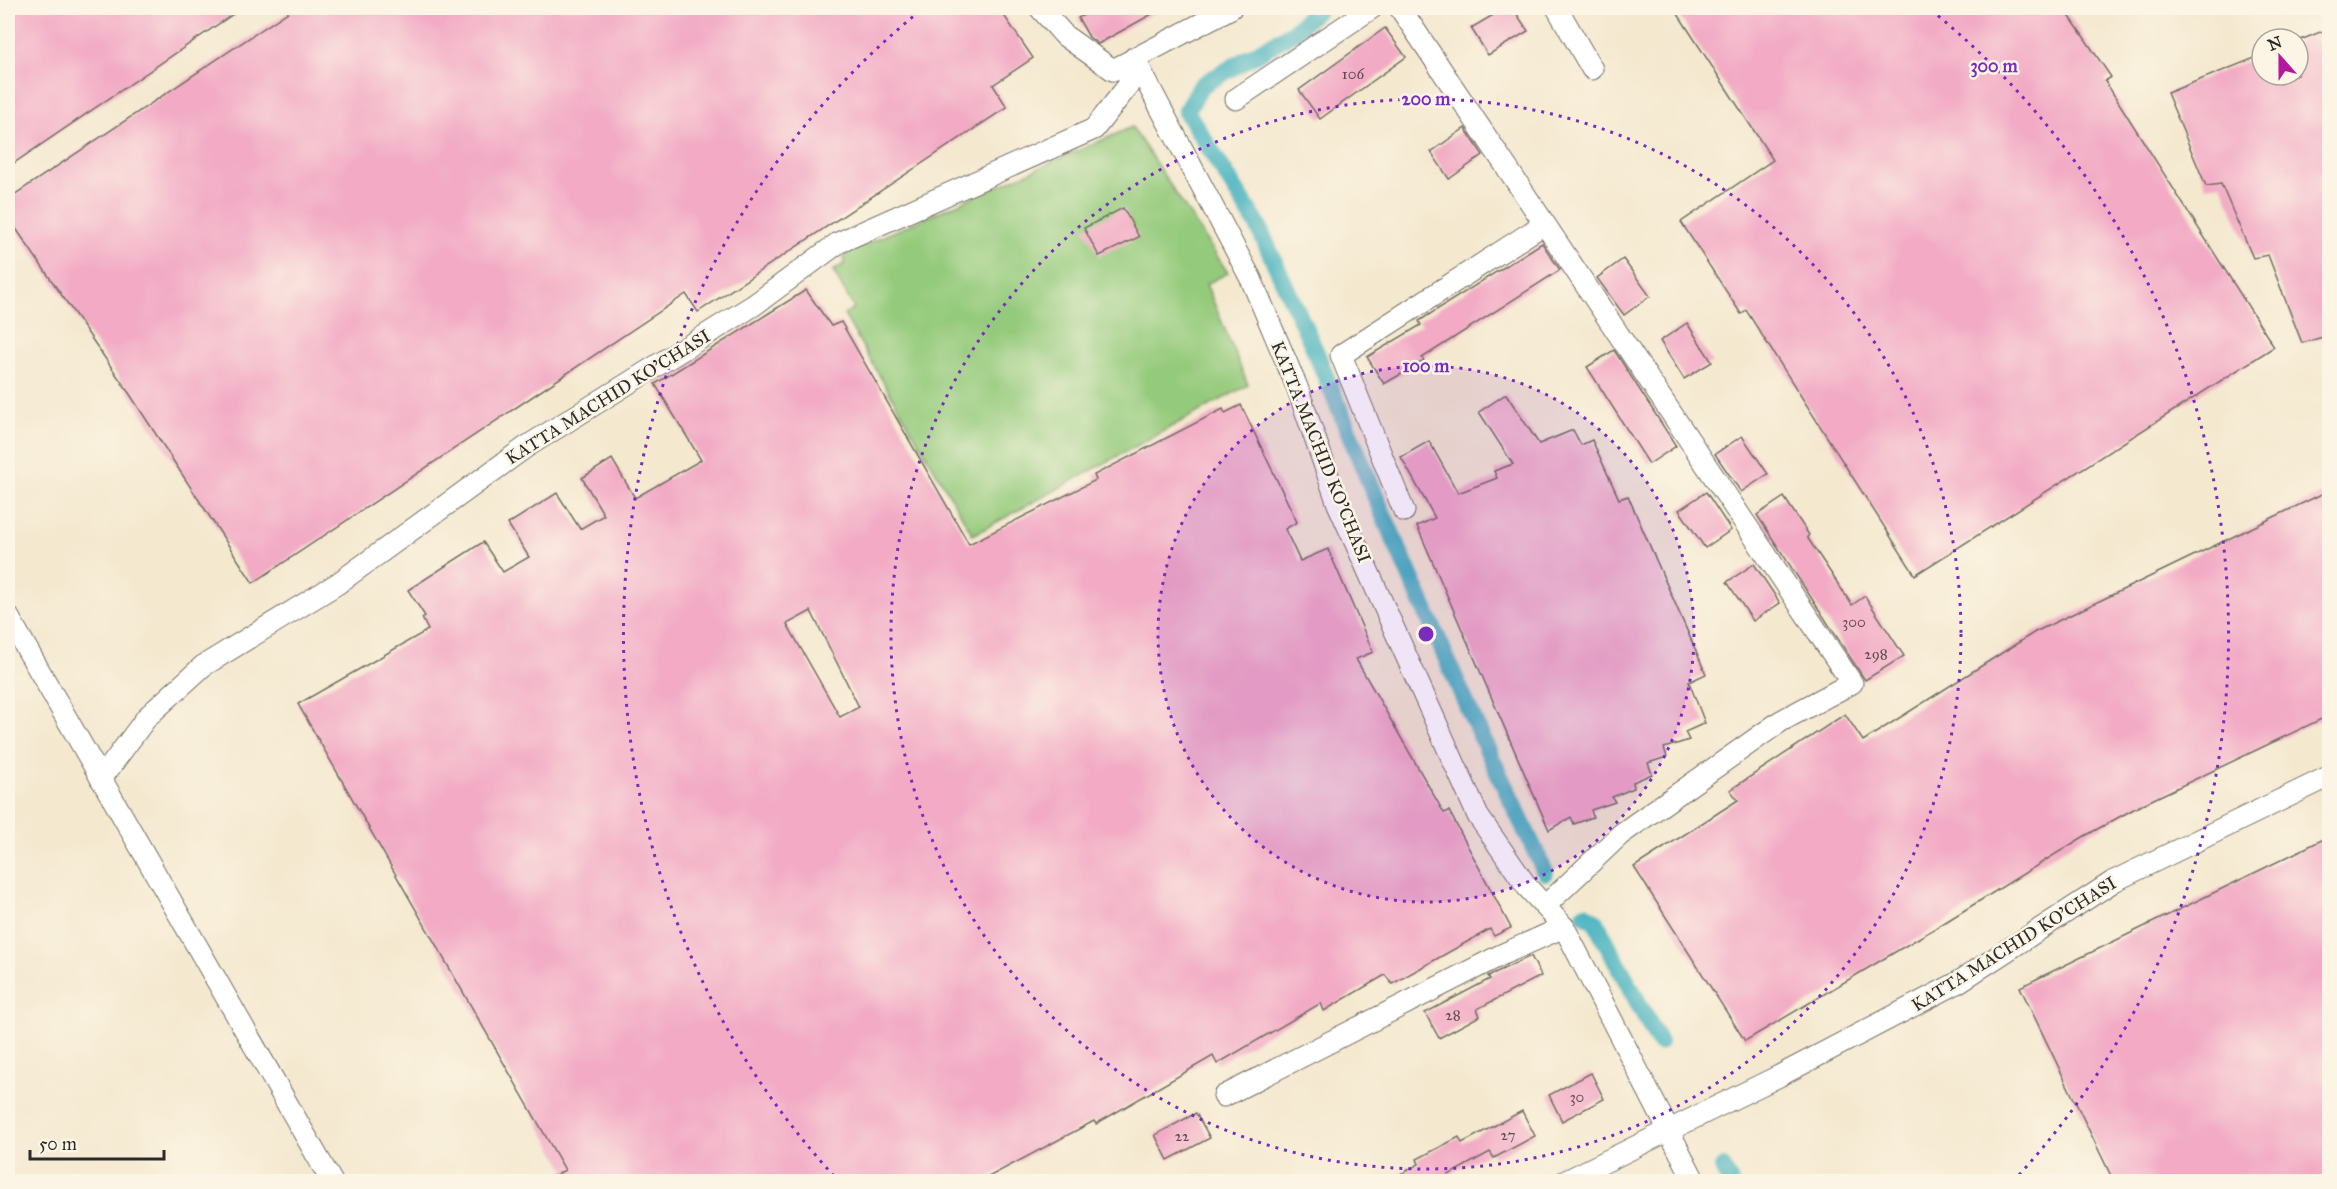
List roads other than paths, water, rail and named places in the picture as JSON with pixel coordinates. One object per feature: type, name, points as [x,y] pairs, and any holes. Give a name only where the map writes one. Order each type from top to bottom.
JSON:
[{"type":"street","points":[[1040,8],[1065,36],[1113,70],[1231,8]]},
{"type":"street","points":[[1236,99],[1372,8]]},
{"type":"street","points":[[1400,8],[1852,683],[1781,721],[1621,834],[1545,906]]},
{"type":"street","points":[[1557,8],[1592,69]]},
{"type":"street","name":"KATTA MACHID KO'CHASI","points":[[101,779],[147,717],[203,666],[337,584],[526,447],[754,305],[838,243],[1094,129],[1128,86],[1134,58]]},
{"type":"street","name":"KATTA MACHID KO'CHASI","points":[[1134,58],[1251,279],[1297,387],[1338,504],[1478,816],[1528,888],[1564,927],[1669,1130]]},
{"type":"street","points":[[1404,512],[1341,355],[1544,224]]},
{"type":"street","points":[[8,616],[332,1182]]},
{"type":"street","name":"KATTA MACHID KO'CHASI","points":[[1564,1182],[1779,1076],[1957,983],[2114,881],[2330,776]]},
{"type":"street","points":[[1224,1096],[1502,955],[1564,927]]},
{"type":"street","points":[[1669,1130],[1695,1182]]},
{"type":"waterway","points":[[1319,8],[1292,33],[1202,85],[1186,111],[1257,224],[1314,348],[1379,505],[1473,719],[1545,872]]},
{"type":"waterway","points":[[1585,914],[1595,921],[1659,1042]]},
{"type":"waterway","points":[[1723,1168],[1730,1182]]}]
